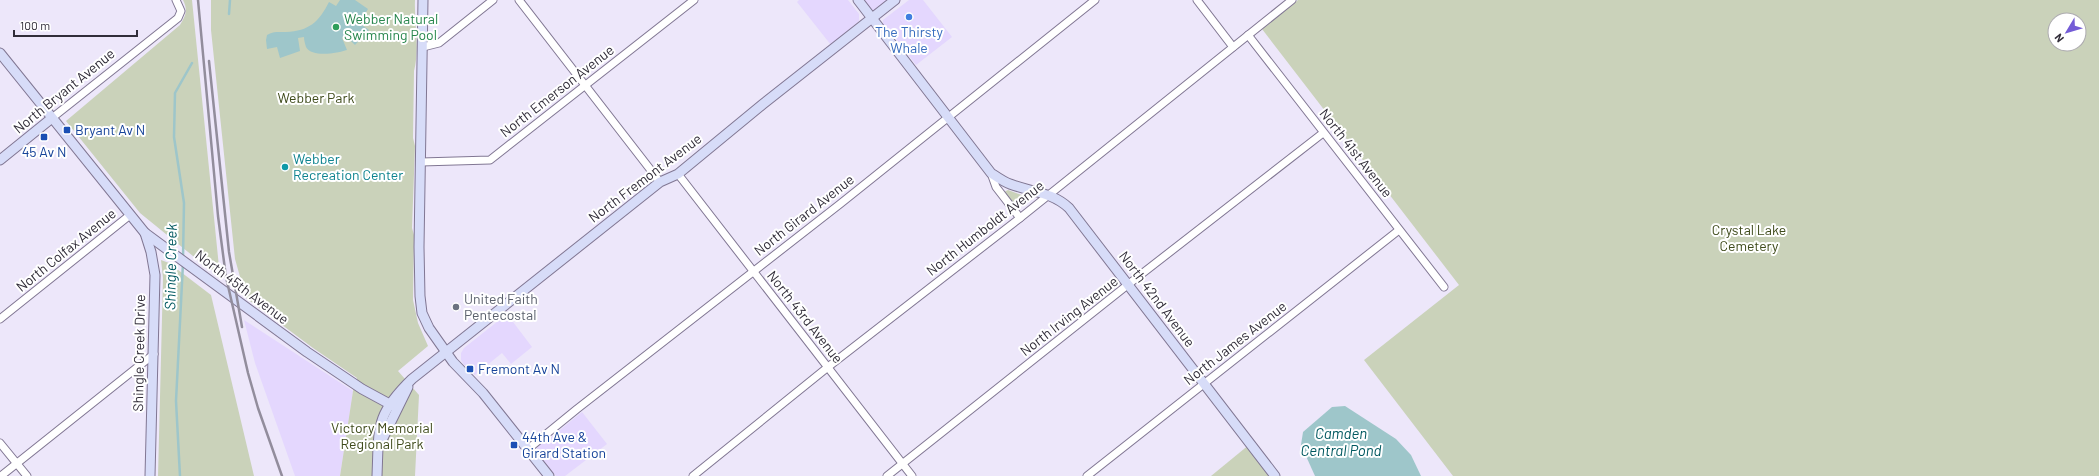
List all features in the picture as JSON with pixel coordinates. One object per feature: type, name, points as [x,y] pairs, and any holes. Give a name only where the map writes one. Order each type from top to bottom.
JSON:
[{"type":"street","name":"North Bryant Avenue","points":[[0,160],[178,18],[181,11],[176,0]]},
{"type":"street","points":[[422,0],[423,47],[420,296],[422,313],[429,328],[446,352],[483,393],[549,476]]},
{"type":"street","points":[[423,47],[440,43],[493,0]]},
{"type":"street","points":[[519,0],[660,182]]},
{"type":"street","name":"North Emerson Avenue","points":[[421,162],[490,160],[694,0]]},
{"type":"street","name":"North 42nd Avenue","points":[[858,0],[991,173],[996,187],[1020,218]]},
{"type":"street","name":"North Fremont Avenue","points":[[393,406],[412,379],[660,182],[678,174],[895,0]]},
{"type":"street","name":"North Girard Avenue","points":[[528,449],[583,404],[754,272],[1095,0]]},
{"type":"street","points":[[1197,0],[1233,48]]},
{"type":"street","name":"North Humboldt Avenue","points":[[693,476],[828,367],[1049,195],[1292,0]]},
{"type":"street","name":"North 41st Avenue","points":[[1248,35],[1444,287]]},
{"type":"street","name":"North 45th Avenue","points":[[0,53],[145,233],[307,352],[362,389],[393,406]]},
{"type":"street","name":"North Irving Avenue","points":[[887,476],[1323,132]]},
{"type":"street","name":"North 42nd Avenue","points":[[991,173],[1009,184],[1049,195],[1061,201],[1069,208],[1275,476]]},
{"type":"street","name":"North 43rd Avenue","points":[[678,174],[912,476]]},
{"type":"street","name":"North Colfax Avenue","points":[[0,320],[130,216]]},
{"type":"street","name":"North James Avenue","points":[[1087,476],[1399,230]]},
{"type":"street","name":"Shingle Creek Drive","points":[[145,233],[151,252],[155,275],[150,476]]},
{"type":"street","points":[[1,476],[154,354]]},
{"type":"street","points":[[377,476],[379,428],[393,406]]},
{"type":"street","points":[[0,443],[27,476]]},
{"type":"shaded area","points":[[799,0],[848,0],[859,14],[859,21],[831,45],[797,2]]},
{"type":"shaded area","points":[[863,0],[889,0],[875,11],[870,10]]},
{"type":"shaded area","points":[[909,0],[923,0],[952,37],[916,65],[895,37],[887,32],[883,27],[883,20]]},
{"type":"shaded area","points":[[507,314],[532,347],[511,364],[502,353],[475,375],[464,365],[461,360],[461,353],[464,348]]},
{"type":"shaded area","points":[[244,320],[353,391],[340,476],[295,476],[255,363]]},
{"type":"shaded area","points":[[582,412],[607,444],[565,476],[556,476],[537,453],[537,448],[539,444],[544,443]]},
{"type":"green space","points":[[183,0],[192,0],[219,267],[215,270],[209,269],[140,213],[66,121],[180,25],[186,12]]},
{"type":"green space","name":"Webber Park","points":[[211,0],[415,0],[417,53],[414,71],[413,138],[415,146],[412,228],[414,235],[413,300],[418,323],[428,346],[398,371],[419,395],[415,476],[340,476],[353,391],[357,378],[313,348],[246,298],[235,259],[211,30]]},
{"type":"green space","name":"Crystal Lake Cemetery","points":[[1298,0],[2099,0],[2099,476],[1453,476],[1364,360],[1459,285],[1262,29]]},
{"type":"green space","points":[[1008,190],[1030,198],[1018,209],[1004,192]]},
{"type":"green space","points":[[161,260],[169,263],[211,295],[254,476],[158,476],[163,278]]},
{"type":"green space","points":[[1250,444],[1275,476],[1211,476]]},
{"type":"water","name":"Webber Natural Swimming Pool","points":[[340,0],[355,0],[368,9],[361,20],[356,18],[356,21],[369,30],[355,45],[345,35],[342,38],[347,50],[338,52],[325,54],[314,53],[306,47],[304,37],[298,38],[300,51],[280,58],[277,47],[267,49],[267,35],[274,32],[301,30],[317,20],[329,2],[336,6]]},
{"type":"water","name":"Camden Central Pond","points":[[1345,406],[1396,439],[1411,455],[1421,476],[1315,476],[1301,445],[1303,432],[1332,407]]},
{"type":"waterway","name":"Shingle Creek","points":[[229,14],[230,0]]},
{"type":"waterway","name":"Shingle Creek","points":[[183,258],[184,203],[174,137],[175,93],[192,63]]},
{"type":"waterway","name":"Shingle Creek","points":[[180,476],[176,401],[183,263]]},
{"type":"railway","points":[[198,0],[218,216],[226,277],[248,373],[258,408],[282,476]]},
{"type":"railway","points":[[209,61],[229,252],[242,327]]},
{"type":"place","name":"The Thirsty Whale","points":[[909,17]]},
{"type":"place","name":"Webber Natural Swimming Pool","points":[[336,27]]},
{"type":"place","name":"Bryant Av N","points":[[67,130]]},
{"type":"place","name":"45 Av N","points":[[44,137]]},
{"type":"place","name":"Webber Recreation Center","points":[[285,167]]},
{"type":"place","name":"United Faith Pentecostal","points":[[456,307]]},
{"type":"place","name":"Fremont Av N","points":[[470,369]]},
{"type":"place","name":"44th Ave & Girard Station","points":[[514,445]]},
{"type":"park label","name":"Victory Memorial Regional Park","points":[[382,436]]}]
